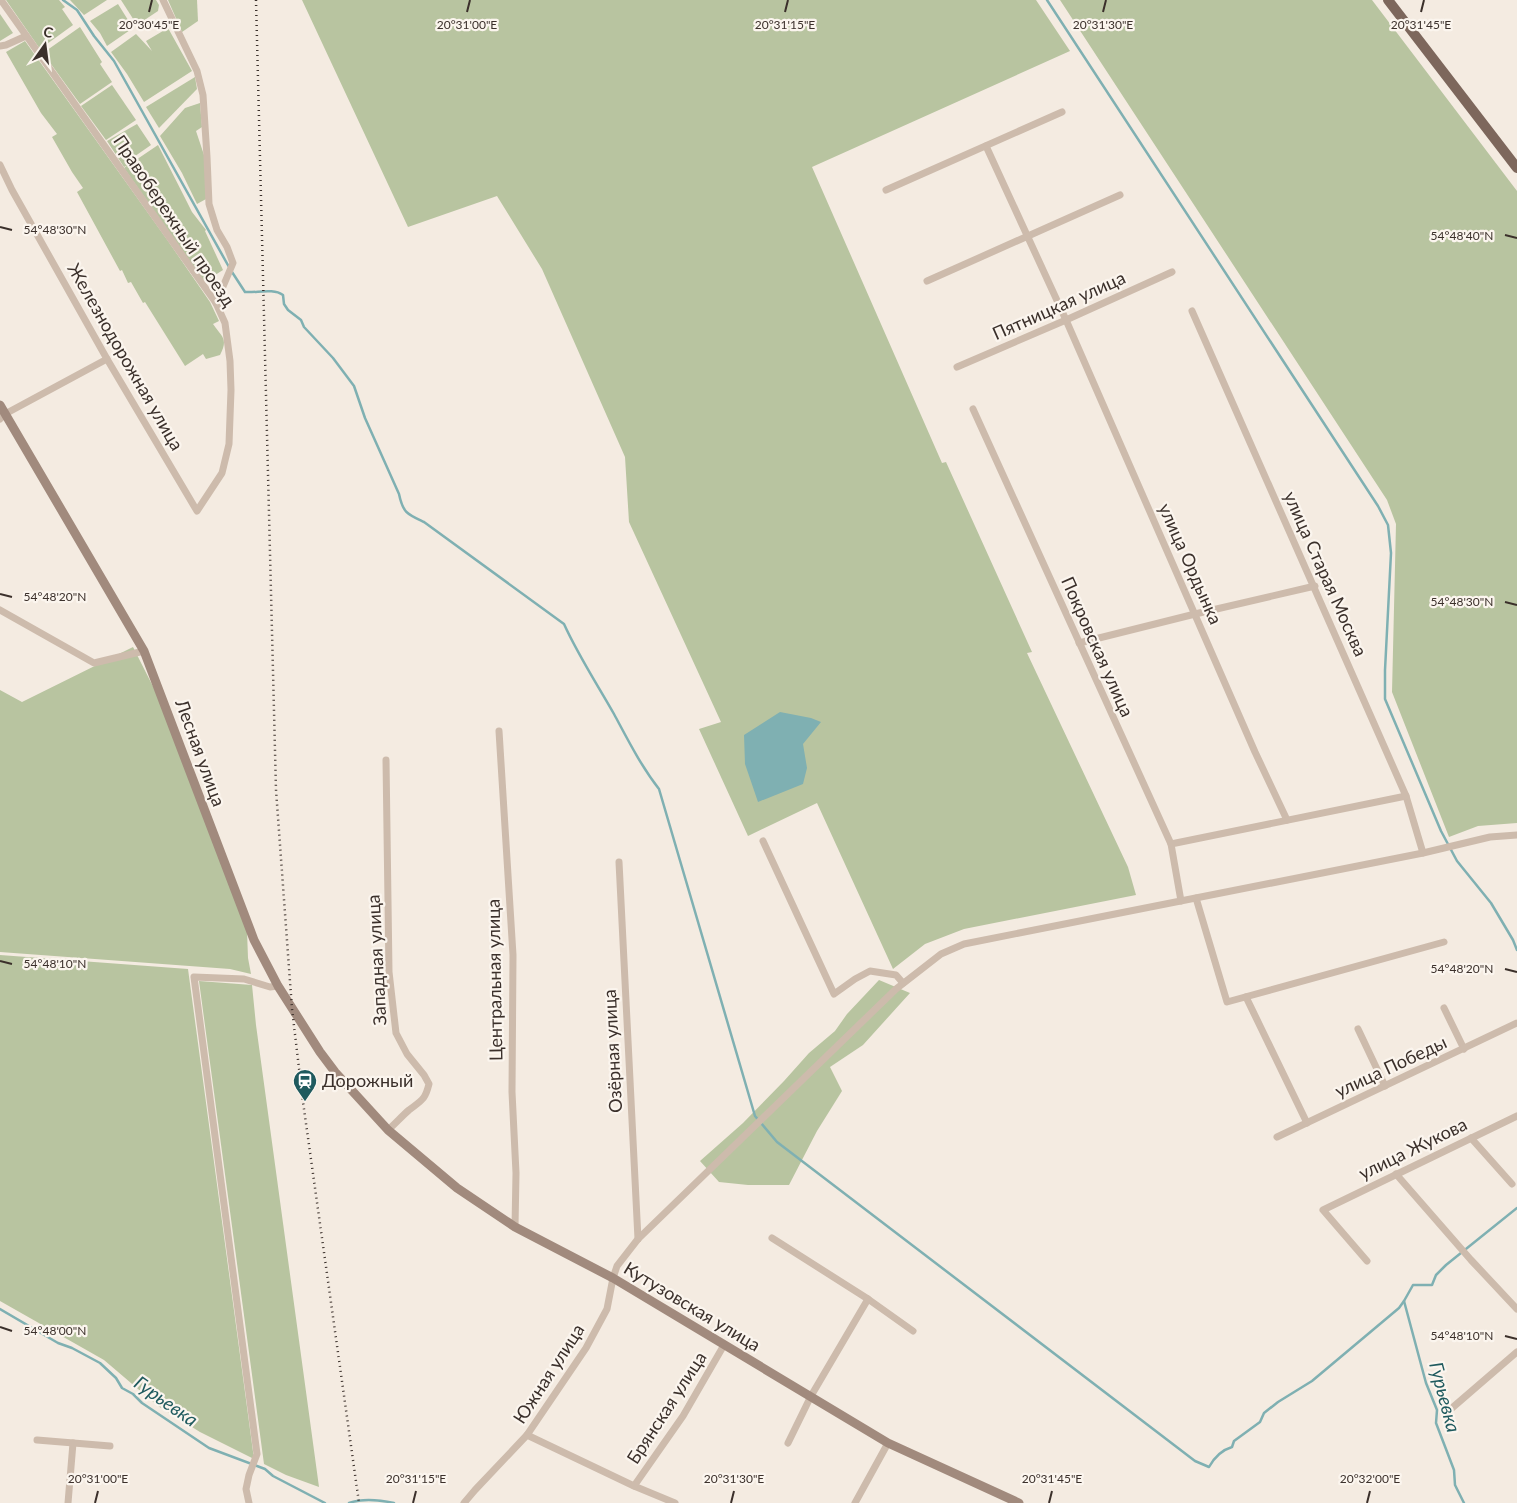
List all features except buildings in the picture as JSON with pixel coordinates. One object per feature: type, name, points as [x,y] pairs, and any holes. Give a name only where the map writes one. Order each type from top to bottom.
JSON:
[{"type":"main road","points":[[1388,0],[1517,168]]},
{"type":"street","name":"Правобережный проезд","points":[[1,0],[216,303],[225,323],[230,361],[231,390],[229,444],[222,473],[197,510]]},
{"type":"street","points":[[164,0],[197,71],[202,95],[209,204],[217,230],[234,263],[216,303]]},
{"type":"street","points":[[0,46],[26,36]]},
{"type":"street","points":[[886,190],[1062,112]]},
{"type":"street","name":"улица Ордынка","points":[[986,146],[1066,320],[1255,752],[1287,820]]},
{"type":"street","name":"Железнодорожная улица","points":[[0,165],[12,190],[107,359],[197,510]]},
{"type":"street","points":[[927,281],[1120,195]]},
{"type":"street","name":"Пятницкая улица","points":[[957,368],[1172,272]]},
{"type":"street","name":"улица Старая Москва","points":[[1192,311],[1315,586],[1406,796],[1423,853]]},
{"type":"street","points":[[2,416],[107,359]]},
{"type":"street","name":"Лесная улица","points":[[0,405],[2,416],[144,651],[254,940],[278,986],[320,1052],[335,1072],[369,1109]]},
{"type":"street","name":"Покровская улица","points":[[973,410],[1171,844],[1181,901]]},
{"type":"street","points":[[1079,643],[1315,586]]},
{"type":"street","points":[[0,610],[94,663],[144,651]]},
{"type":"street","name":"Центральная улица","points":[[499,732],[512,955],[512,1092],[516,1173],[514,1227]]},
{"type":"street","name":"Западная улица","points":[[386,760],[389,972],[396,1033],[407,1054],[429,1084],[422,1102],[409,1110],[388,1130]]},
{"type":"street","points":[[1171,844],[1406,796]]},
{"type":"street","name":"Южная улица","points":[[464,1503],[527,1435],[586,1348],[607,1309],[617,1266],[638,1239],[903,983],[941,954],[964,944],[1423,853],[1490,837],[1517,835]]},
{"type":"street","points":[[763,841],[834,994],[870,971],[896,975],[903,983]]},
{"type":"street","name":"Озёрная улица","points":[[619,862],[638,1239]]},
{"type":"street","points":[[1196,898],[1226,1002],[1444,942]]},
{"type":"street","points":[[249,1503],[246,1489],[257,1454],[194,977],[244,979],[270,987],[278,986]]},
{"type":"street","points":[[1246,997],[1307,1123]]},
{"type":"street","points":[[1444,1008],[1464,1048]]},
{"type":"street","name":"улица Победы","points":[[1277,1137],[1517,1023]]},
{"type":"street","points":[[1358,1029],[1385,1086]]},
{"type":"street","name":"Кутузовская улица","points":[[369,1109],[388,1130],[457,1188],[514,1227],[613,1278],[888,1443],[1019,1503]]},
{"type":"street","name":"улица Жукова","points":[[1367,1261],[1322,1210],[1517,1116]]},
{"type":"street","points":[[1471,1138],[1512,1184]]},
{"type":"street","points":[[1396,1174],[1471,1260],[1517,1309]]},
{"type":"street","points":[[772,1238],[868,1298],[913,1331]]},
{"type":"street","points":[[788,1443],[811,1396],[868,1298]]},
{"type":"street","name":"Брянская улица","points":[[634,1486],[683,1416],[724,1346]]},
{"type":"street","points":[[1452,1408],[1517,1352]]},
{"type":"street","name":"Брянская улица","points":[[527,1435],[634,1486],[675,1503]]},
{"type":"street","points":[[37,1440],[110,1446]]},
{"type":"street","points":[[68,1503],[73,1443]]},
{"type":"street","points":[[855,1503],[888,1443]]},
{"type":"green space","points":[[6,0],[59,0],[65,7],[62,9],[73,25],[40,49]]},
{"type":"green space","points":[[70,0],[107,0],[84,15]]},
{"type":"green space","points":[[121,0],[156,0],[159,5],[158,11],[137,25]]},
{"type":"green space","points":[[168,0],[197,0],[198,21],[182,32]]},
{"type":"green space","points":[[302,0],[1036,0],[1070,51],[812,167],[942,463],[946,462],[1032,652],[1027,653],[1128,867],[1136,895],[964,929],[925,944],[893,969],[817,803],[748,836],[699,729],[721,722],[629,522],[625,457],[542,269],[497,196],[408,227]]},
{"type":"green space","points":[[1060,0],[1372,0],[1517,191],[1517,823],[1478,826],[1449,837],[1392,692],[1396,524],[1387,500]]},
{"type":"green space","points":[[118,4],[133,28],[107,46],[100,33],[90,21]]},
{"type":"green space","points":[[0,14],[13,33],[0,41]]},
{"type":"green space","points":[[80,27],[112,82],[80,104],[43,53]]},
{"type":"green space","points":[[168,28],[192,71],[144,102],[111,52],[136,34],[152,51],[146,41]]},
{"type":"green space","points":[[25,41],[210,302],[219,321],[213,324],[224,342],[220,355],[206,359],[203,354],[185,366],[145,302],[143,303],[131,282],[128,283],[122,270],[120,271],[77,192],[83,188],[52,137],[57,134],[41,113],[6,52]]},
{"type":"green space","points":[[195,77],[197,89],[159,128],[146,107]]},
{"type":"green space","points":[[112,85],[136,120],[106,140],[81,106]]},
{"type":"green space","points":[[200,103],[202,127],[196,131],[205,158],[206,199],[197,204],[182,173],[160,136],[185,108]]},
{"type":"green space","points":[[137,124],[151,145],[128,161],[130,164],[158,145],[192,212],[206,230],[223,270],[204,282],[124,168],[128,165],[124,167],[107,141]]},
{"type":"green space","points":[[133,647],[170,720],[247,931],[248,958],[251,974],[230,969],[0,952],[0,690],[22,702]]},
{"type":"green space","points":[[0,955],[188,969],[254,1459],[200,1432],[158,1406],[104,1360],[0,1301]]},
{"type":"green space","points":[[879,980],[910,993],[863,1045],[830,1067],[842,1091],[817,1131],[789,1185],[748,1185],[719,1182],[700,1161],[743,1123],[809,1053],[835,1031],[847,1014]]},
{"type":"green space","points":[[199,981],[252,985],[319,1487],[286,1475],[264,1464]]},
{"type":"water","points":[[780,712],[811,718],[821,722],[803,744],[807,768],[803,784],[758,802],[745,764],[744,735]]},
{"type":"waterway","points":[[63,0],[77,10],[94,36],[114,61],[229,267]]},
{"type":"waterway","points":[[1047,0],[1378,506],[1388,525],[1391,553],[1385,699],[1441,831],[1457,861],[1491,903],[1517,950]]},
{"type":"waterway","points":[[232,272],[245,292],[270,291],[283,295],[284,304],[288,310],[301,320],[304,327],[333,358],[354,386],[365,418],[404,509],[564,624],[581,658],[635,753],[659,789],[755,1116],[777,1142],[1195,1461],[1209,1467],[1213,1460],[1232,1447],[1234,1441],[1260,1422],[1264,1413],[1312,1381],[1399,1308],[1404,1301]]},
{"type":"waterway","name":"Гурьевка","points":[[1464,1503],[1455,1485],[1454,1470],[1436,1423],[1437,1410],[1426,1383],[1404,1301],[1413,1285],[1432,1285],[1436,1275],[1446,1265],[1517,1208]]},
{"type":"waterway","name":"Гурьевка","points":[[0,1309],[58,1343],[72,1348],[100,1363],[116,1378],[122,1388],[209,1448],[265,1469],[273,1476],[325,1503]]},
{"type":"waterway","name":"Гурьевка","points":[[349,1503],[360,1500],[394,1503]]},
{"type":"railway","points":[[256,0],[276,790],[292,1009],[303,1102],[359,1503]]},
{"type":"place","name":"Дорожный","points":[[305,1102]]}]
